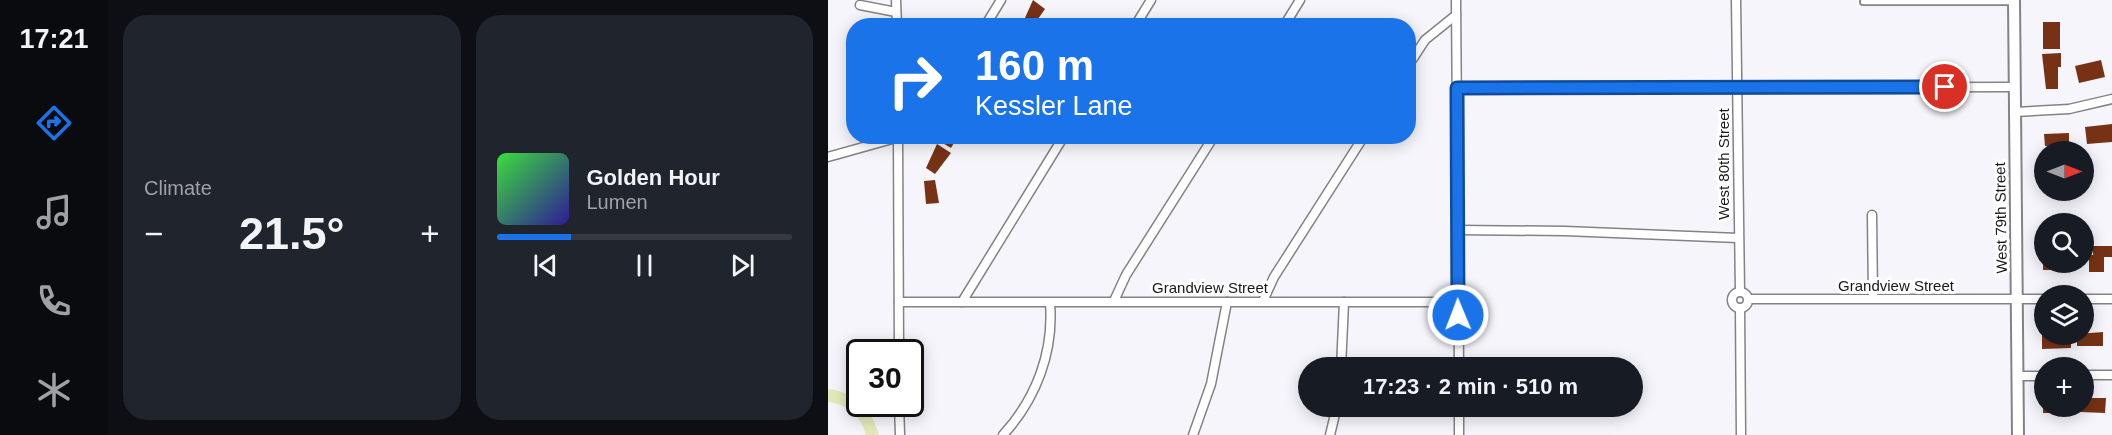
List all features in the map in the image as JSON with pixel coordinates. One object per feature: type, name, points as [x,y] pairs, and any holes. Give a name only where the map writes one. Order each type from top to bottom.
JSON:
[{"type":"street","points":[[896,0],[897,18]]},
{"type":"street","points":[[990,18],[1001,0]]},
{"type":"street","points":[[1140,18],[1151,0]]},
{"type":"street","points":[[1289,18],[1300,0]]},
{"type":"street","points":[[1456,0],[1458,357]]},
{"type":"street","name":"West 80th Street","points":[[1737,0],[1740,292]]},
{"type":"street","name":"West 79th Street","points":[[2014,1],[2018,435]]},
{"type":"street","points":[[860,5],[897,12]]},
{"type":"street","points":[[1416,54],[1425,40],[1456,15]]},
{"type":"street","points":[[1457,88],[2014,87]]},
{"type":"street","points":[[2015,112],[2069,109],[2112,99]]},
{"type":"street","points":[[828,157],[874,144]]},
{"type":"street","points":[[899,339],[900,144]]},
{"type":"street","points":[[962,302],[1059,144]]},
{"type":"street","points":[[1114,301],[1126,275],[1209,144]]},
{"type":"street","points":[[1263,301],[1274,277],[1359,144]]},
{"type":"street","points":[[1872,214],[1873,297]]},
{"type":"street","points":[[1458,231],[1565,231],[1738,238]]},
{"type":"street","points":[[1740,292],[1746,294],[1748,299],[1740,308],[1734,306],[1732,301],[1734,294],[1740,292]]},
{"type":"street","name":"Grandview Street","points":[[1748,299],[1873,297],[2034,299]]},
{"type":"street","points":[[2094,299],[2112,299]]},
{"type":"street","name":"Grandview Street","points":[[899,302],[1458,302]]},
{"type":"street","points":[[1193,435],[1211,384],[1227,302]]},
{"type":"street","points":[[1342,357],[1344,302]]},
{"type":"street","points":[[1003,435],[1028,402],[1041,372],[1050,332],[1050,303]]},
{"type":"street","points":[[1740,308],[1741,435]]},
{"type":"street","points":[[2094,375],[2112,375]]},
{"type":"street","points":[[2018,376],[2034,376]]},
{"type":"street","points":[[899,417],[900,435]]},
{"type":"street","points":[[1330,435],[1334,417]]},
{"type":"street","points":[[1459,417],[1459,435]]},
{"type":"lane","points":[[1863,2],[2014,1]]},
{"type":"green space","points":[[828,389],[846,394],[846,408],[828,402]]},
{"type":"green space","points":[[857,417],[871,417],[879,435],[866,435]]},
{"type":"building","points":[[1033,0],[1045,9],[1039,18],[1025,18]]},
{"type":"building","points":[[2043,22],[2060,22],[2060,49],[2043,49]]},
{"type":"building","points":[[2061,53],[2061,67],[2058,67],[2058,89],[2046,89],[2042,54]]},
{"type":"building","points":[[2101,60],[2105,77],[2079,83],[2075,66]]},
{"type":"building","points":[[2112,124],[2112,142],[2094,143],[2094,141],[2087,141],[2085,127]]},
{"type":"building","points":[[2069,133],[2069,141],[2045,141],[2044,134]]},
{"type":"building","points":[[937,144],[951,153],[935,174],[926,168]]},
{"type":"building","points":[[935,180],[939,203],[926,204],[924,181]]},
{"type":"building","points":[[2094,246],[2112,246],[2112,257],[2104,257],[2104,272],[2094,272]]},
{"type":"building","points":[[2103,332],[2103,346],[2077,346],[2094,345],[2094,333]]},
{"type":"building","points":[[2042,345],[2071,345],[2071,348],[2042,349]]},
{"type":"building","points":[[2094,398],[2106,398],[2105,413],[2094,413]]},
{"type":"route","points":[[1458,315],[1457,88],[1945,87]]}]
